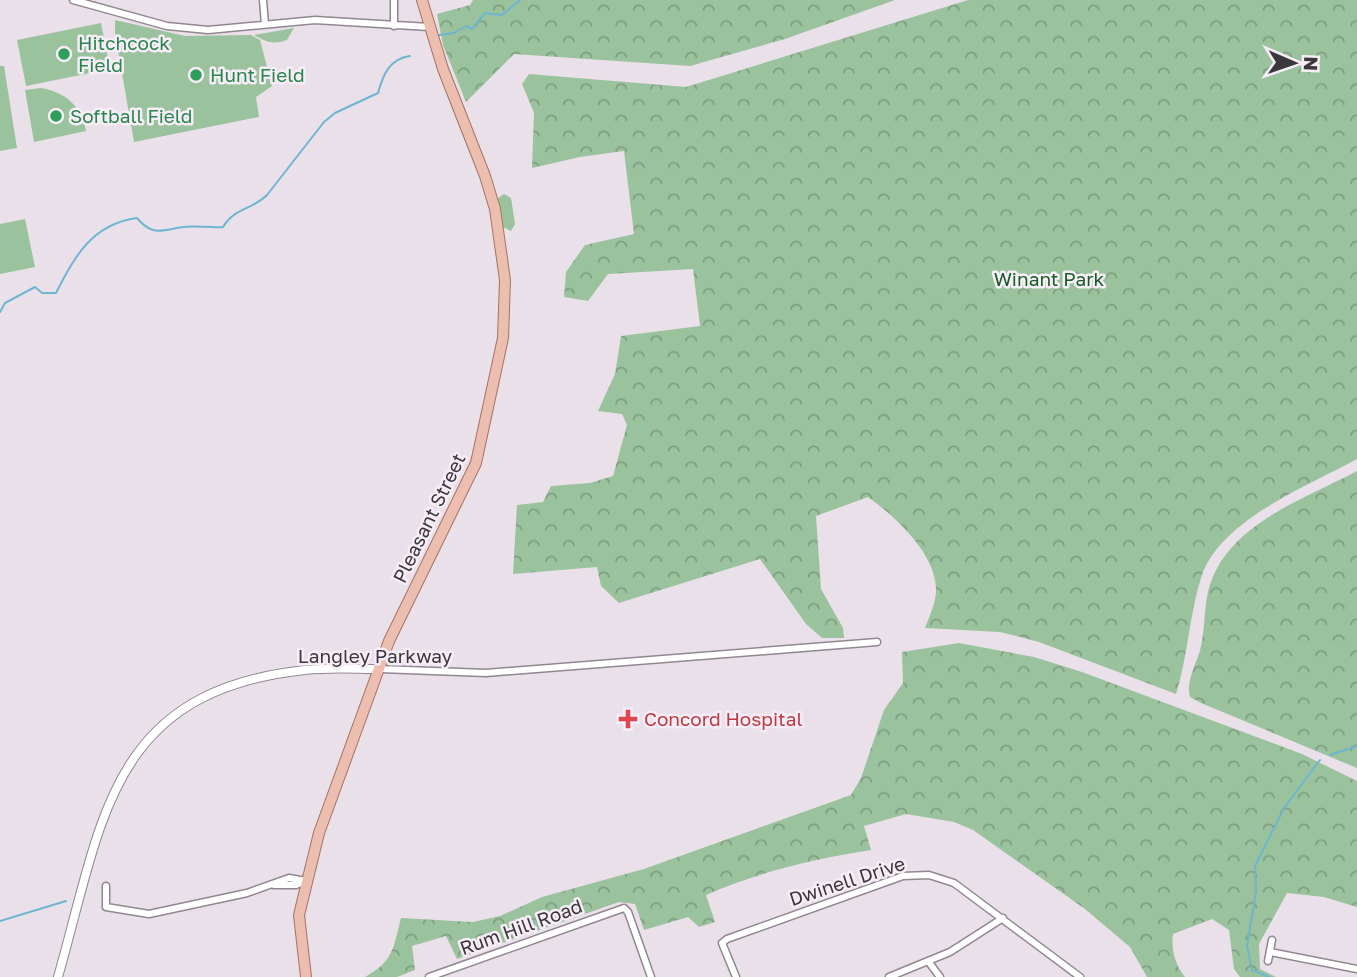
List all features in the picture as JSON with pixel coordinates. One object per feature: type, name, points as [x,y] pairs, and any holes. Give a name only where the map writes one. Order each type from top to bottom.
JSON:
[{"type":"main road","name":"Pleasant Street","points":[[306,977],[299,921],[306,881],[326,811],[389,641],[476,463],[504,323],[504,267],[491,194],[429,27],[422,0]]},
{"type":"street","points":[[73,0],[167,26],[209,30],[314,20],[429,27]]},
{"type":"street","points":[[263,0],[265,24]]},
{"type":"street","points":[[394,0],[394,26]]},
{"type":"street","name":"Langley Parkway","points":[[58,977],[105,814],[122,773],[154,730],[171,716],[216,692],[262,676],[307,669],[486,673],[877,642]]},
{"type":"street","name":"Dwinell Drive","points":[[736,977],[722,943],[859,891],[916,874],[954,883],[1080,977]]},
{"type":"street","points":[[106,886],[106,907],[141,914],[274,885],[296,885],[306,881]]},
{"type":"street","name":"Rum Hill Road","points":[[429,977],[624,908],[628,912],[651,977]]},
{"type":"street","points":[[889,977],[950,952],[1003,918]]},
{"type":"street","points":[[1268,961],[1272,940]]},
{"type":"street","points":[[1269,952],[1357,969]]},
{"type":"street","points":[[928,961],[940,977]]},
{"type":"green space","points":[[473,0],[895,0],[785,39],[690,66],[514,54],[466,102],[443,45],[437,14],[470,5]]},
{"type":"green space","name":"Winant Park","points":[[968,0],[1357,0],[1357,459],[1267,507],[1245,522],[1211,557],[1197,592],[1176,694],[1039,642],[1000,632],[925,628],[936,596],[935,577],[930,564],[902,526],[868,497],[816,516],[821,589],[843,628],[844,638],[822,638],[806,624],[760,559],[619,603],[601,586],[597,567],[513,574],[517,505],[543,502],[551,486],[590,483],[613,476],[627,425],[622,414],[598,411],[615,374],[621,336],[700,326],[693,269],[608,274],[588,301],[564,297],[566,272],[585,245],[634,234],[624,151],[532,168],[534,113],[522,84],[529,74],[686,87]]},
{"type":"green space","name":"Hunt Field","points":[[115,20],[185,36],[251,35],[260,40],[272,86],[256,97],[259,117],[134,142]]},
{"type":"green space","name":"Hitchcock Field","points":[[101,23],[110,69],[26,86],[17,40]]},
{"type":"green space","points":[[294,28],[287,40],[277,42],[266,41],[254,35]]},
{"type":"green space","points":[[0,66],[4,66],[17,148],[0,151]]},
{"type":"green space","name":"Softball Field","points":[[41,88],[58,93],[71,102],[81,114],[86,131],[34,142],[25,90]]},
{"type":"green space","points":[[504,194],[511,198],[515,224],[511,231],[503,227],[497,199]]},
{"type":"green space","points":[[25,219],[35,267],[0,274],[0,224]]},
{"type":"green space","points":[[1357,471],[1357,768],[1201,703],[1190,697],[1189,691],[1190,678],[1201,646],[1208,592],[1217,569],[1230,549],[1268,517]]},
{"type":"green space","points":[[959,643],[1034,657],[1082,672],[1302,754],[1357,781],[1357,907],[1324,897],[1287,893],[1259,944],[1260,969],[1276,977],[1240,977],[1234,969],[1229,930],[1212,919],[1173,934],[1174,957],[1185,977],[1147,977],[1130,947],[1085,909],[973,830],[954,822],[906,814],[864,826],[871,850],[787,867],[706,895],[715,922],[699,927],[688,917],[644,930],[635,904],[619,902],[457,959],[446,936],[412,946],[415,970],[397,977],[365,977],[382,965],[391,953],[401,918],[473,922],[500,916],[542,897],[644,869],[851,795],[861,778],[884,710],[903,683],[902,652]]},
{"type":"waterway","points":[[439,35],[454,33],[466,26],[472,29],[485,13],[502,15],[520,0]]},
{"type":"waterway","points":[[0,312],[5,303],[35,287],[42,293],[56,293],[87,244],[108,227],[121,221],[137,218],[148,228],[158,231],[188,226],[223,227],[232,216],[267,195],[324,122],[335,113],[378,93],[392,64],[410,56]]},
{"type":"waterway","points":[[1330,755],[1357,746]]},
{"type":"waterway","points":[[1269,977],[1252,970],[1247,946],[1256,891],[1255,866],[1284,808],[1320,760]]},
{"type":"waterway","points":[[0,921],[66,901]]},
{"type":"place","name":"Hitchcock Field","points":[[64,54]]},
{"type":"place","name":"Hunt Field","points":[[196,75]]},
{"type":"place","name":"Softball Field","points":[[56,116]]},
{"type":"place","name":"Concord Hospital","points":[[628,719]]}]
